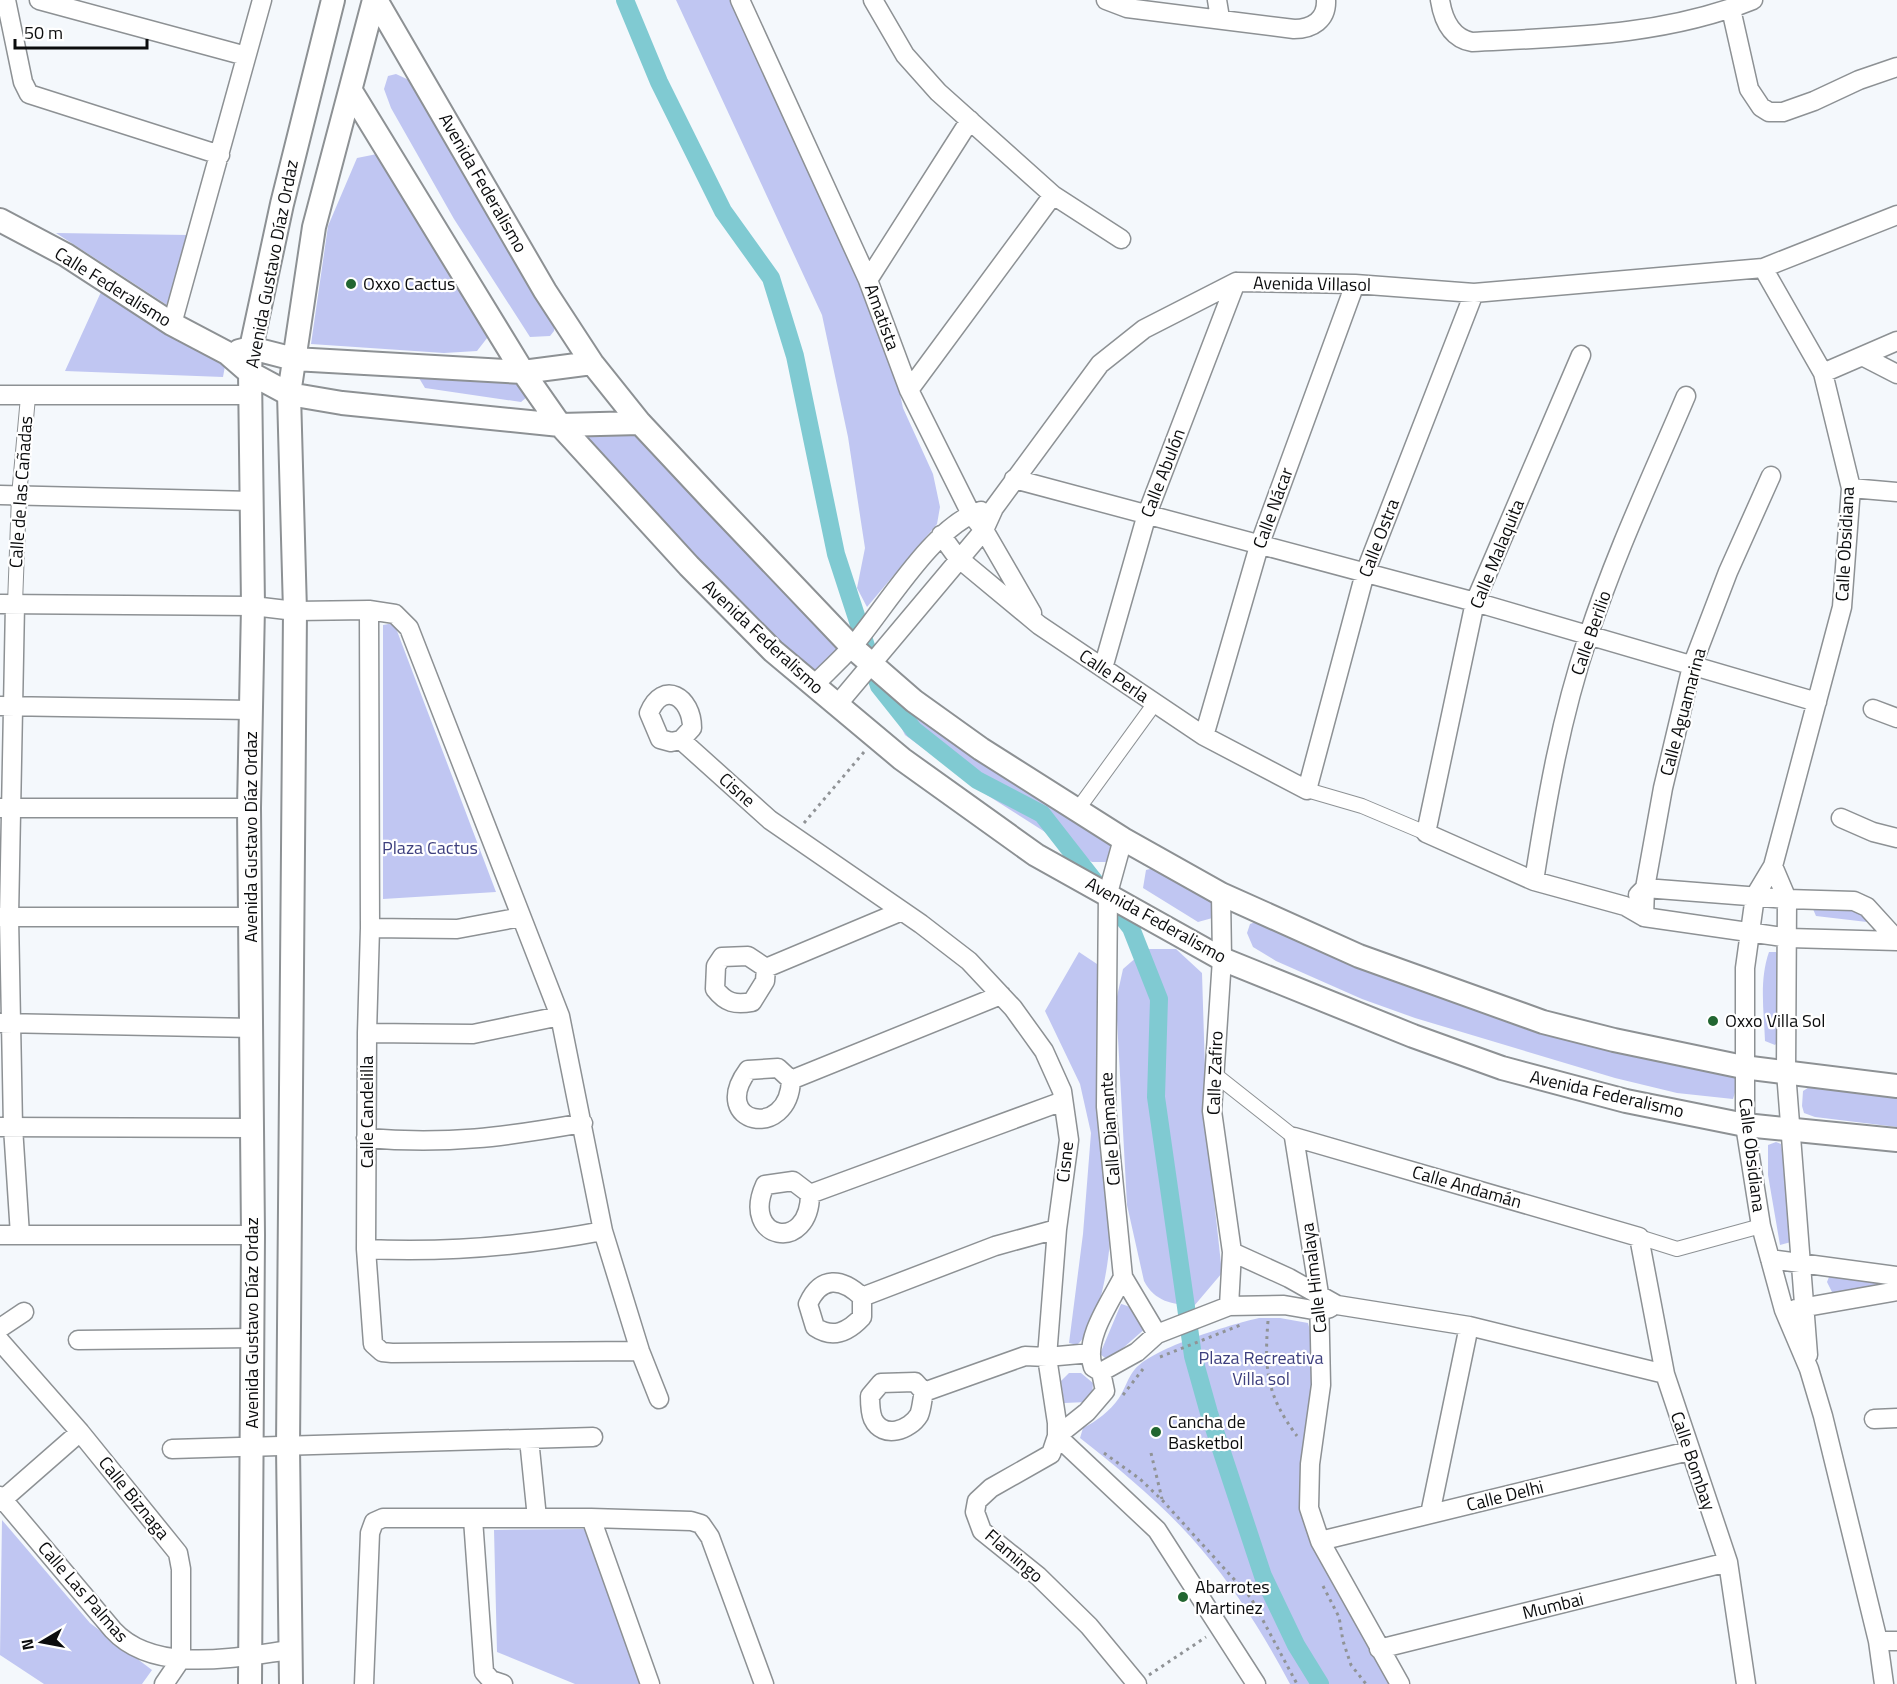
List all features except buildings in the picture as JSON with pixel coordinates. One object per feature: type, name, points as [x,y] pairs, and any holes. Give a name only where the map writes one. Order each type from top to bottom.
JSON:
[{"type":"street","points":[[6,0],[23,82],[29,94],[220,155]]},
{"type":"street","points":[[39,0],[246,56]]},
{"type":"street","points":[[172,324],[262,0]]},
{"type":"street","name":"Avenida Gustavo Díaz Ordaz","points":[[250,1684],[253,1028],[249,808],[253,501],[249,384],[251,348],[282,204],[333,0]]},
{"type":"street","name":"Avenida Gustavo Díaz Ordaz","points":[[291,1684],[288,1447],[296,612],[289,394],[314,227],[375,0]]},
{"type":"street","name":"Avenida Federalismo","points":[[375,0],[545,291],[592,363],[640,423],[852,647],[914,701],[981,749],[1123,838],[1221,894],[1359,956],[1543,1022],[1743,1067],[1897,1086]]},
{"type":"street","name":"Amatista","points":[[740,0],[868,280],[909,390],[971,514],[984,530],[1039,625]]},
{"type":"street","points":[[873,0],[905,55],[938,92],[1053,195],[1121,238]]},
{"type":"street","points":[[1106,0],[1127,8],[1219,9],[1303,29],[1313,26],[1322,18],[1326,0]]},
{"type":"street","points":[[1440,0],[1443,15],[1454,34],[1472,42],[1625,33],[1731,9],[1753,0]]},
{"type":"street","points":[[1731,9],[1749,89],[1761,107],[1770,112],[1783,112],[1814,101],[1859,80],[1897,67]]},
{"type":"street","name":"Avenida Federalismo","points":[[351,91],[523,372],[560,425],[689,566],[773,651],[876,738],[1036,855],[1108,893],[1222,959],[1413,1036],[1502,1068],[1626,1101],[1745,1125],[1897,1140]]},
{"type":"street","points":[[868,280],[970,120]]},
{"type":"street","points":[[909,390],[1053,195]]},
{"type":"street","points":[[1474,293],[1762,268],[1897,215]]},
{"type":"street","name":"Calle Federalismo","points":[[0,220],[66,255],[172,324],[226,353],[249,384]]},
{"type":"street","name":"Calle Obsidiana","points":[[1762,268],[1823,374],[1851,488],[1842,607],[1773,866],[1755,896],[1745,968],[1743,1067],[1745,1125],[1761,1226],[1784,1310],[1809,1369],[1878,1641],[1884,1684]]},
{"type":"street","name":"Avenida Villasol","points":[[837,705],[957,558],[984,530],[994,508],[1014,479],[1100,364],[1144,329],[1236,282],[1355,284],[1474,293]]},
{"type":"street","name":"Calle Abulón","points":[[1102,668],[1147,514],[1236,282]]},
{"type":"street","name":"Calle Nácar","points":[[1204,736],[1259,546],[1355,284]]},
{"type":"street","name":"Calle Ostra","points":[[1307,790],[1365,573],[1474,293]]},
{"type":"street","points":[[1823,374],[1897,341]]},
{"type":"street","points":[[226,353],[251,348],[294,359],[523,372],[592,363]]},
{"type":"street","name":"Calle Malaquita","points":[[1426,832],[1475,602],[1581,355]]},
{"type":"street","points":[[1862,356],[1897,374]]},
{"type":"street","points":[[0,395],[28,397],[249,384],[342,404],[560,425],[640,423]]},
{"type":"street","name":"Calle Berilio","points":[[1534,881],[1552,769],[1588,636],[1622,545],[1686,396]]},
{"type":"street","name":"Calle de las Cañadas","points":[[20,1234],[6,1127],[5,808],[8,604],[28,397]]},
{"type":"street","name":"Calle Aguamarina","points":[[1644,918],[1645,888],[1663,788],[1692,666],[1728,572],[1771,476]]},
{"type":"street","points":[[1014,479],[1475,602],[1817,702]]},
{"type":"street","points":[[1851,488],[1897,492]]},
{"type":"street","points":[[0,495],[253,501]]},
{"type":"street","points":[[813,686],[852,647],[941,535],[971,514],[994,508]]},
{"type":"street","name":"Calle Perla","points":[[941,535],[957,558],[1039,625],[1204,736],[1307,790]]},
{"type":"street","points":[[8,604],[253,606],[296,612],[369,610],[395,614],[409,628],[560,1016],[603,1231],[640,1351],[659,1399]]},
{"type":"street","name":"Calle Candelilla","points":[[369,610],[370,928],[366,1249],[372,1339],[382,1352],[640,1351]]},
{"type":"street","points":[[1078,809],[1155,703]]},
{"type":"street","points":[[7,706],[251,710]]},
{"type":"street","points":[[1873,709],[1897,718]]},
{"type":"street","name":"Cisne","points":[[681,740],[770,820],[902,911],[969,961],[1001,995],[1044,1051],[1059,1084],[1069,1140],[1057,1229],[1047,1358],[1057,1436]]},
{"type":"street","points":[[1307,790],[1362,806],[1534,881],[1625,906],[1644,918],[1789,938],[1897,941]]},
{"type":"street","points":[[5,808],[249,808]]},
{"type":"street","points":[[1841,818],[1873,832],[1897,838]]},
{"type":"street","name":"Calle Diamante","points":[[1123,838],[1108,893],[1106,1107],[1123,1277],[1156,1334]]},
{"type":"street","name":"Calle Obsidiana","points":[[1773,866],[1787,899],[1789,938],[1785,1072],[1806,1307],[1809,1369]]},
{"type":"street","points":[[1625,906],[1645,888],[1787,899],[1854,901],[1867,907],[1897,941]]},
{"type":"street","name":"Calle Zafiro","points":[[1221,894],[1222,959],[1212,1111],[1232,1252],[1229,1306]]},
{"type":"street","points":[[766,968],[902,911]]},
{"type":"street","points":[[370,928],[457,929],[521,916]]},
{"type":"street","points":[[4,917],[251,917]]},
{"type":"street","points":[[791,1080],[1001,995]]},
{"type":"street","points":[[367,1033],[473,1035],[560,1016]]},
{"type":"street","points":[[6,1023],[253,1028]]},
{"type":"street","points":[[1213,1074],[1294,1137]]},
{"type":"street","points":[[810,1194],[1063,1101]]},
{"type":"street","points":[[366,1138],[415,1143],[465,1142],[583,1123]]},
{"type":"street","points":[[6,1127],[251,1128]]},
{"type":"street","name":"Calle Andamán","points":[[1294,1137],[1639,1237]]},
{"type":"street","name":"Calle Himalaya","points":[[1294,1137],[1319,1303],[1321,1385],[1307,1489],[1309,1508],[1320,1541],[1378,1649],[1400,1684]]},
{"type":"street","points":[[1639,1237],[1677,1249],[1761,1226]]},
{"type":"street","points":[[862,1298],[995,1246],[1057,1229]]},
{"type":"street","points":[[366,1249],[426,1252],[490,1249],[534,1244],[603,1231]]},
{"type":"street","points":[[0,1235],[253,1235]]},
{"type":"street","name":"Calle Bombay","points":[[1639,1237],[1665,1374],[1728,1562],[1746,1684]]},
{"type":"street","points":[[1232,1252],[1319,1303]]},
{"type":"street","points":[[1770,1259],[1897,1276]]},
{"type":"street","points":[[1123,1277],[1095,1334],[1091,1353],[1093,1367],[1101,1372],[1105,1391],[1087,1412],[1057,1436],[1156,1530],[1256,1684]]},
{"type":"street","points":[[1784,1310],[1897,1291]]},
{"type":"street","points":[[1101,1372],[1137,1352],[1156,1334],[1229,1306],[1319,1303],[1469,1326],[1665,1374]]},
{"type":"street","points":[[0,1328],[24,1312]]},
{"type":"street","points":[[1430,1514],[1469,1326]]},
{"type":"street","points":[[78,1340],[253,1338]]},
{"type":"street","name":"Calle Biznaga","points":[[0,1341],[80,1432],[178,1553],[181,1569],[181,1659]]},
{"type":"street","points":[[924,1392],[1025,1356],[1047,1358],[1091,1353]]},
{"type":"street","points":[[1874,1419],[1897,1418]]},
{"type":"street","points":[[1,1499],[80,1432]]},
{"type":"street","name":"Flamingo","points":[[1057,1436],[1051,1454],[991,1488],[977,1501],[975,1512],[982,1531],[1038,1576],[1141,1681]]},
{"type":"street","points":[[172,1449],[593,1437]]},
{"type":"street","points":[[530,1439],[537,1518]]},
{"type":"street","name":"Calle Delhi","points":[[1320,1541],[1689,1451]]},
{"type":"street","name":"Calle Las Palmas","points":[[1,1499],[119,1637],[140,1651],[181,1659],[291,1650]]},
{"type":"street","points":[[364,1684],[370,1533],[374,1522],[383,1518],[473,1520],[591,1518],[691,1521],[700,1524],[710,1537],[764,1684]]},
{"type":"street","points":[[591,1518],[650,1684]]},
{"type":"street","points":[[473,1520],[484,1672],[491,1680],[503,1684]]},
{"type":"street","name":"Mumbai","points":[[1378,1649],[1728,1562]]},
{"type":"street","points":[[1878,1641],[1897,1641]]},
{"type":"street","points":[[164,1684],[181,1659]]},
{"type":"path","points":[[793,835],[876,738]]},
{"type":"path","points":[[1268,1321],[1265,1355],[1269,1387],[1278,1409],[1298,1437]]},
{"type":"path","points":[[1258,1322],[1276,1321]]},
{"type":"path","points":[[1158,1358],[1247,1323]]},
{"type":"path","points":[[1120,1398],[1149,1362]]},
{"type":"path","points":[[1297,1446],[1300,1428]]},
{"type":"path","points":[[1100,1450],[1140,1479],[1163,1501],[1251,1598],[1297,1684]]},
{"type":"path","points":[[1151,1453],[1163,1501]]},
{"type":"path","points":[[1320,1581],[1339,1617],[1343,1641],[1351,1665],[1366,1684]]},
{"type":"path","points":[[1141,1681],[1220,1628]]},
{"type":"green space","points":[[676,0],[738,0],[889,344],[903,408],[933,474],[940,507],[937,524],[867,607],[857,588],[865,548],[848,437],[822,315]]},
{"type":"green space","points":[[396,74],[411,81],[556,318],[554,331],[550,336],[530,337],[454,219],[391,108],[384,89],[388,76]]},
{"type":"green space","points":[[382,153],[491,333],[477,351],[444,353],[311,344],[328,226],[357,158]]},
{"type":"green space","points":[[56,233],[189,235],[167,305]]},
{"type":"green space","points":[[101,292],[225,366],[223,377],[65,371]]},
{"type":"green space","points":[[420,374],[521,382],[527,397],[521,402],[425,388],[419,378]]},
{"type":"green space","points":[[631,424],[851,647],[812,685],[573,438]]},
{"type":"green space","name":"Plaza Cactus","points":[[394,623],[496,892],[383,899],[383,625]]},
{"type":"green space","points":[[905,711],[922,716],[1113,840],[1113,857],[1106,862],[1092,862],[987,795],[905,735],[900,725]]},
{"type":"green space","points":[[1154,868],[1214,896],[1216,917],[1198,922],[1143,888],[1146,870]]},
{"type":"green space","points":[[1815,905],[1857,909],[1867,915],[1867,922],[1816,916],[1813,909]]},
{"type":"green space","points":[[1258,921],[1734,1076],[1738,1083],[1733,1099],[1677,1093],[1615,1078],[1415,1018],[1362,999],[1276,961],[1253,947],[1247,933],[1250,924]]},
{"type":"green space","points":[[1146,949],[1176,949],[1202,973],[1207,1135],[1222,1273],[1194,1306],[1165,1301],[1148,1288],[1144,1281],[1127,1205],[1116,1001],[1123,969]]},
{"type":"green space","points":[[1079,952],[1100,966],[1109,1128],[1111,1225],[1103,1289],[1092,1322],[1077,1345],[1069,1343],[1083,1234],[1091,1133],[1080,1084],[1045,1011]]},
{"type":"green space","points":[[1769,952],[1776,952],[1779,956],[1779,1040],[1775,1045],[1765,1041],[1763,985]]},
{"type":"green space","points":[[1811,1086],[1897,1093],[1897,1127],[1815,1117],[1804,1113],[1803,1091]]},
{"type":"green space","points":[[1776,1142],[1781,1144],[1792,1214],[1791,1242],[1780,1245],[1768,1175],[1768,1145]]},
{"type":"green space","points":[[1848,1276],[1897,1280],[1897,1288],[1839,1294],[1832,1292],[1827,1282],[1829,1277]]},
{"type":"green space","points":[[1121,1304],[1129,1307],[1144,1319],[1147,1327],[1115,1355],[1105,1358],[1100,1354]]},
{"type":"green space","name":"Plaza Recreativa Villa sol","points":[[1259,1318],[1280,1318],[1308,1323],[1319,1366],[1305,1497],[1395,1684],[1290,1684],[1249,1614],[1227,1581],[1202,1550],[1159,1505],[1080,1438],[1083,1428],[1103,1415],[1115,1403],[1135,1369],[1145,1361],[1193,1338]]},
{"type":"green space","points":[[1069,1373],[1081,1373],[1093,1383],[1092,1397],[1087,1402],[1064,1403],[1061,1381]]},
{"type":"green space","points":[[2,1520],[90,1623],[152,1670],[142,1684],[44,1684],[0,1655]]},
{"type":"green space","points":[[585,1529],[642,1684],[575,1684],[497,1652],[494,1530]]},
{"type":"waterway","points":[[625,0],[659,82],[723,211],[771,278],[795,356],[836,554],[879,686],[914,730],[977,780],[1042,814],[1131,928],[1159,999],[1156,1097],[1193,1356],[1209,1413],[1263,1576],[1296,1645],[1320,1684]]},
{"type":"place","name":"Oxxo Cactus","points":[[351,284]]},
{"type":"place","name":"Oxxo Villa Sol","points":[[1713,1021]]},
{"type":"place","name":"Cancha de Basketbol","points":[[1156,1432]]},
{"type":"place","name":"Abarrotes Martinez","points":[[1183,1597]]}]
